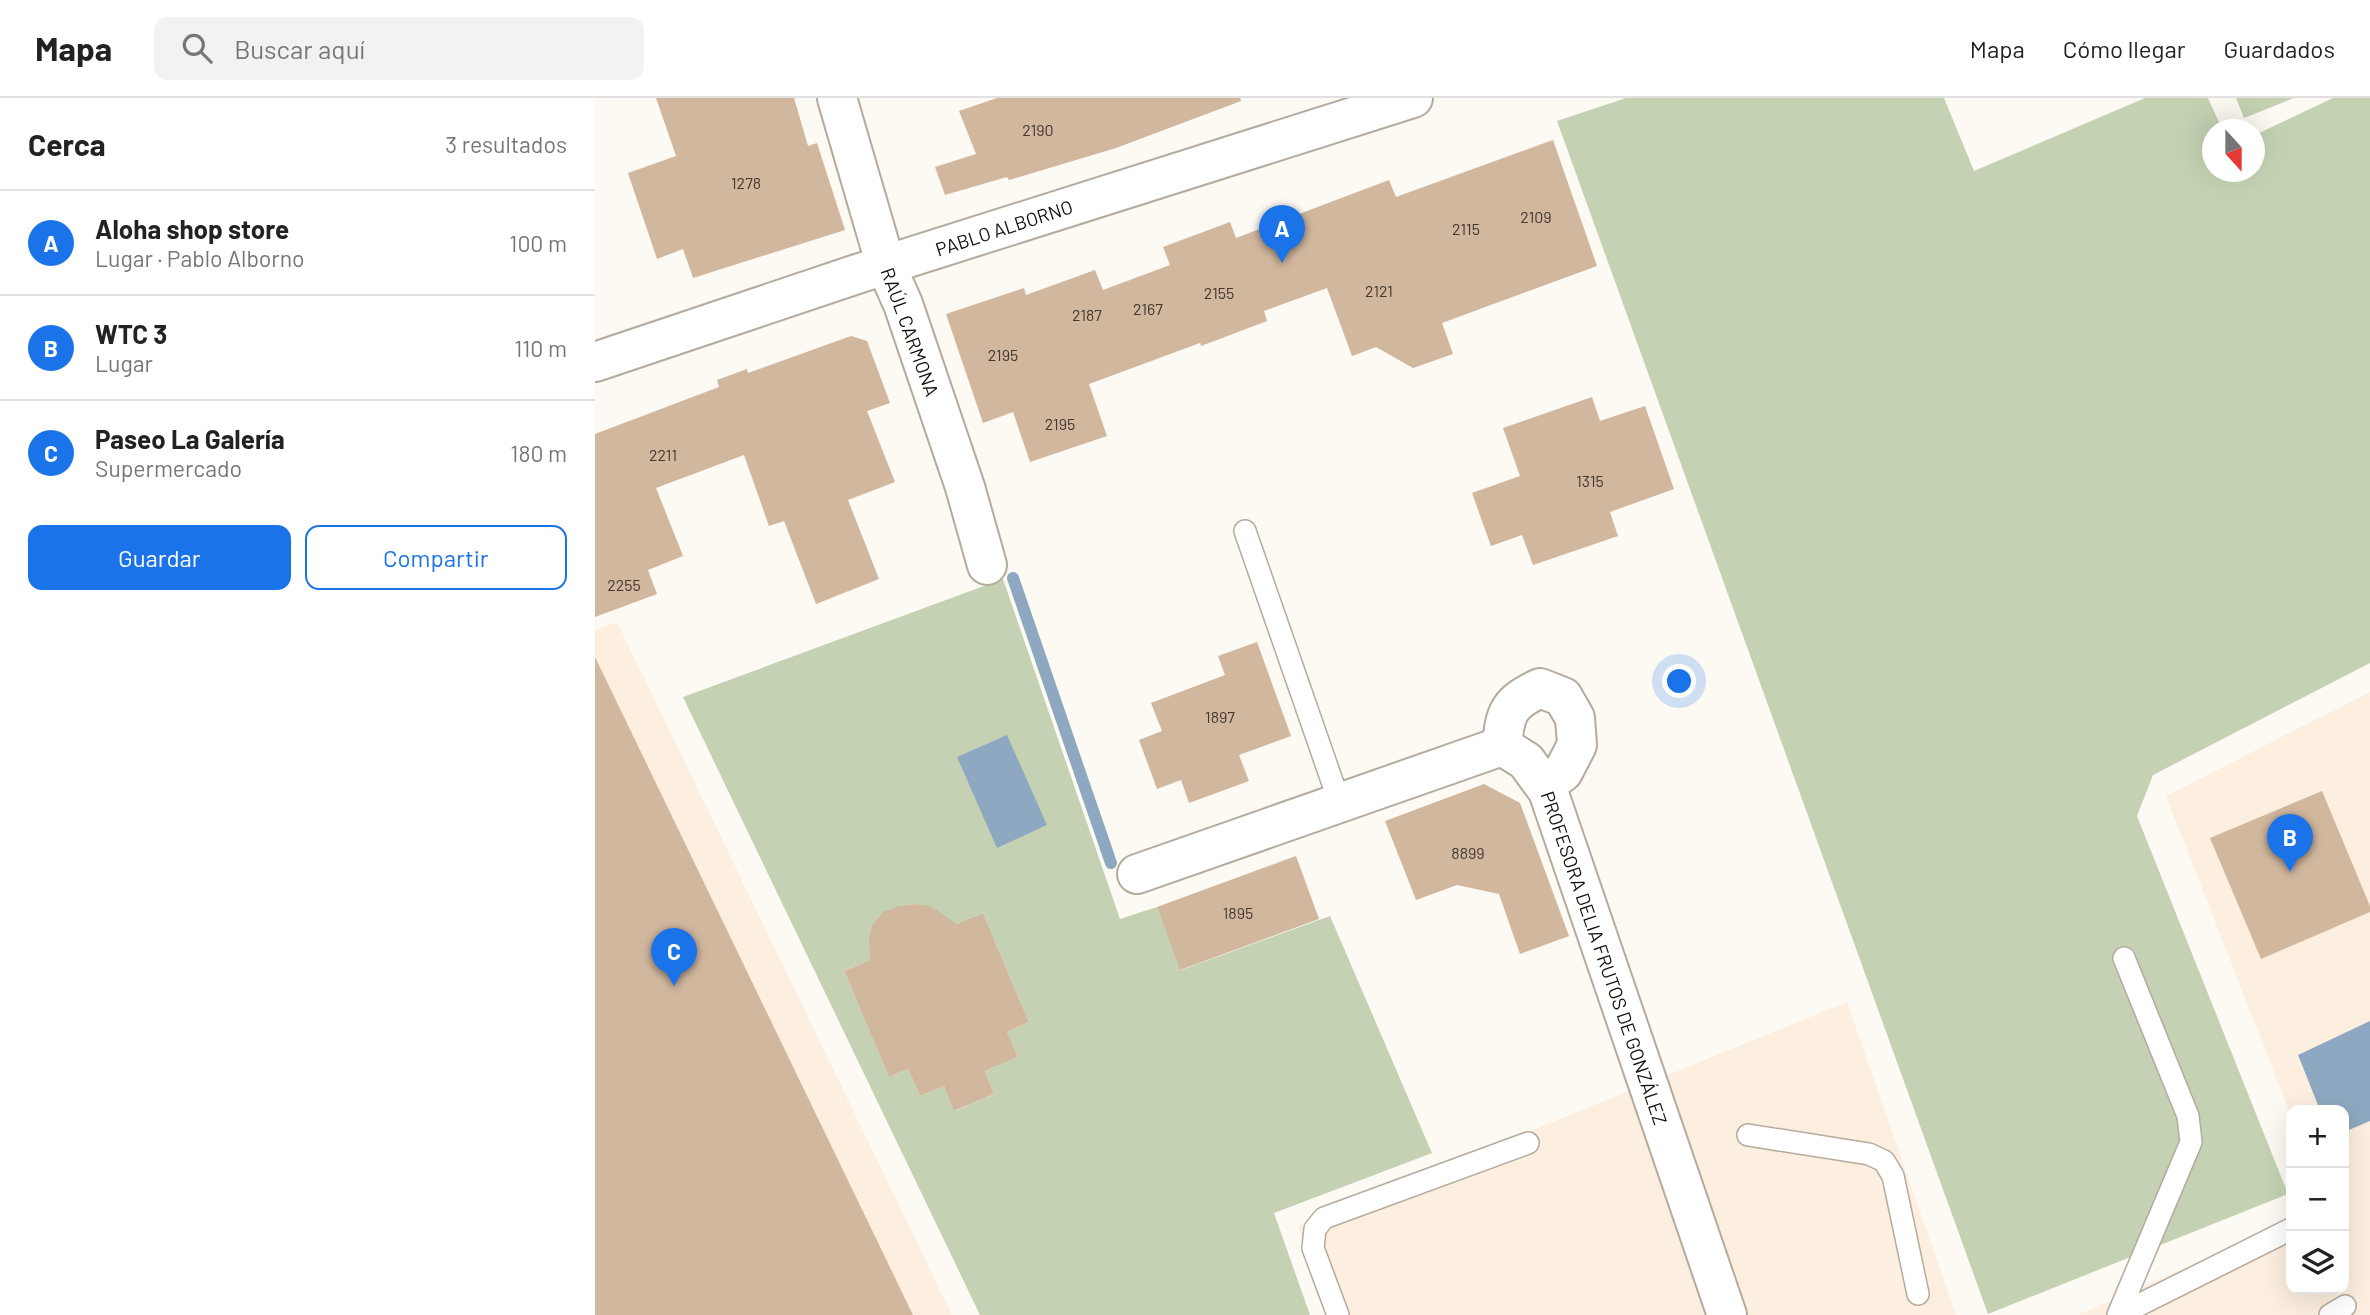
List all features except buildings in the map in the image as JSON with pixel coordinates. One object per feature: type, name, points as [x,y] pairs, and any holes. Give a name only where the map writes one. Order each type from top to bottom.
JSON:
[{"type":"street","name":"RAÚL CARMONA","points":[[837,98],[886,266],[903,304],[965,487],[987,565]]},
{"type":"street","name":"PABLO ALBORNO","points":[[595,362],[1413,98]]},
{"type":"street","points":[[1137,874],[1502,746],[1504,723],[1516,700],[1540,688],[1563,697],[1575,718],[1577,744],[1563,772],[1545,785]]},
{"type":"street","name":"PROFESORA DELIA FRUTOS DE GONZÁLEZ","points":[[1502,746],[1526,761],[1545,785],[1727,1315]]},
{"type":"lane","points":[[1245,531],[1339,801]]},
{"type":"lane","points":[[2118,1315],[2191,1142],[2188,1116],[2124,958]]},
{"type":"lane","points":[[1748,1135],[1869,1154],[1884,1161],[1893,1176],[1917,1294]]},
{"type":"lane","points":[[1338,1315],[1313,1248],[1315,1229],[1324,1218],[1528,1143]]},
{"type":"lane","points":[[2118,1315],[2287,1231]]},
{"type":"shaded area","points":[[617,622],[952,1315],[595,1315],[595,630]]},
{"type":"shaded area","points":[[2370,692],[2370,1315],[2078,1315],[2286,1223],[2286,1294],[2349,1294],[2349,1105],[2287,1105],[2166,796]]},
{"type":"shaded area","points":[[1847,1002],[1956,1315],[1331,1315],[1298,1226]]},
{"type":"green space","points":[[1626,98],[1944,98],[1974,171],[2145,98],[2208,98],[2217,119],[2202,119],[2202,182],[2265,182],[2265,130],[2333,98],[2370,98],[2370,663],[2153,775],[2137,816],[2286,1189],[2286,1195],[1988,1314],[1557,121]]},
{"type":"green space","points":[[2236,98],[2294,98],[2244,118]]},
{"type":"green space","points":[[1003,579],[1120,919],[1157,907],[1181,970],[1330,916],[1432,1153],[1274,1213],[1310,1315],[980,1315],[683,697]],"holes":[[[916,904],[957,924],[983,913],[1029,1022],[1007,1032],[1018,1057],[985,1071],[994,1094],[955,1111],[944,1086],[920,1096],[908,1069],[889,1077],[844,971],[870,960],[874,926],[890,909]]]},
{"type":"water","points":[[1007,735],[1047,825],[997,848],[957,757]]},
{"type":"water","points":[[2370,1021],[2370,1121],[2349,1130],[2349,1105],[2318,1105],[2298,1055]]},
{"type":"waterway","points":[[1013,578],[1111,863]]},
{"type":"place","name":"Aloha shop store","points":[[1282,263]]},
{"type":"place","name":"WTC 3","points":[[2290,872]]},
{"type":"place","name":"Paseo La Galería","points":[[674,986]]}]
